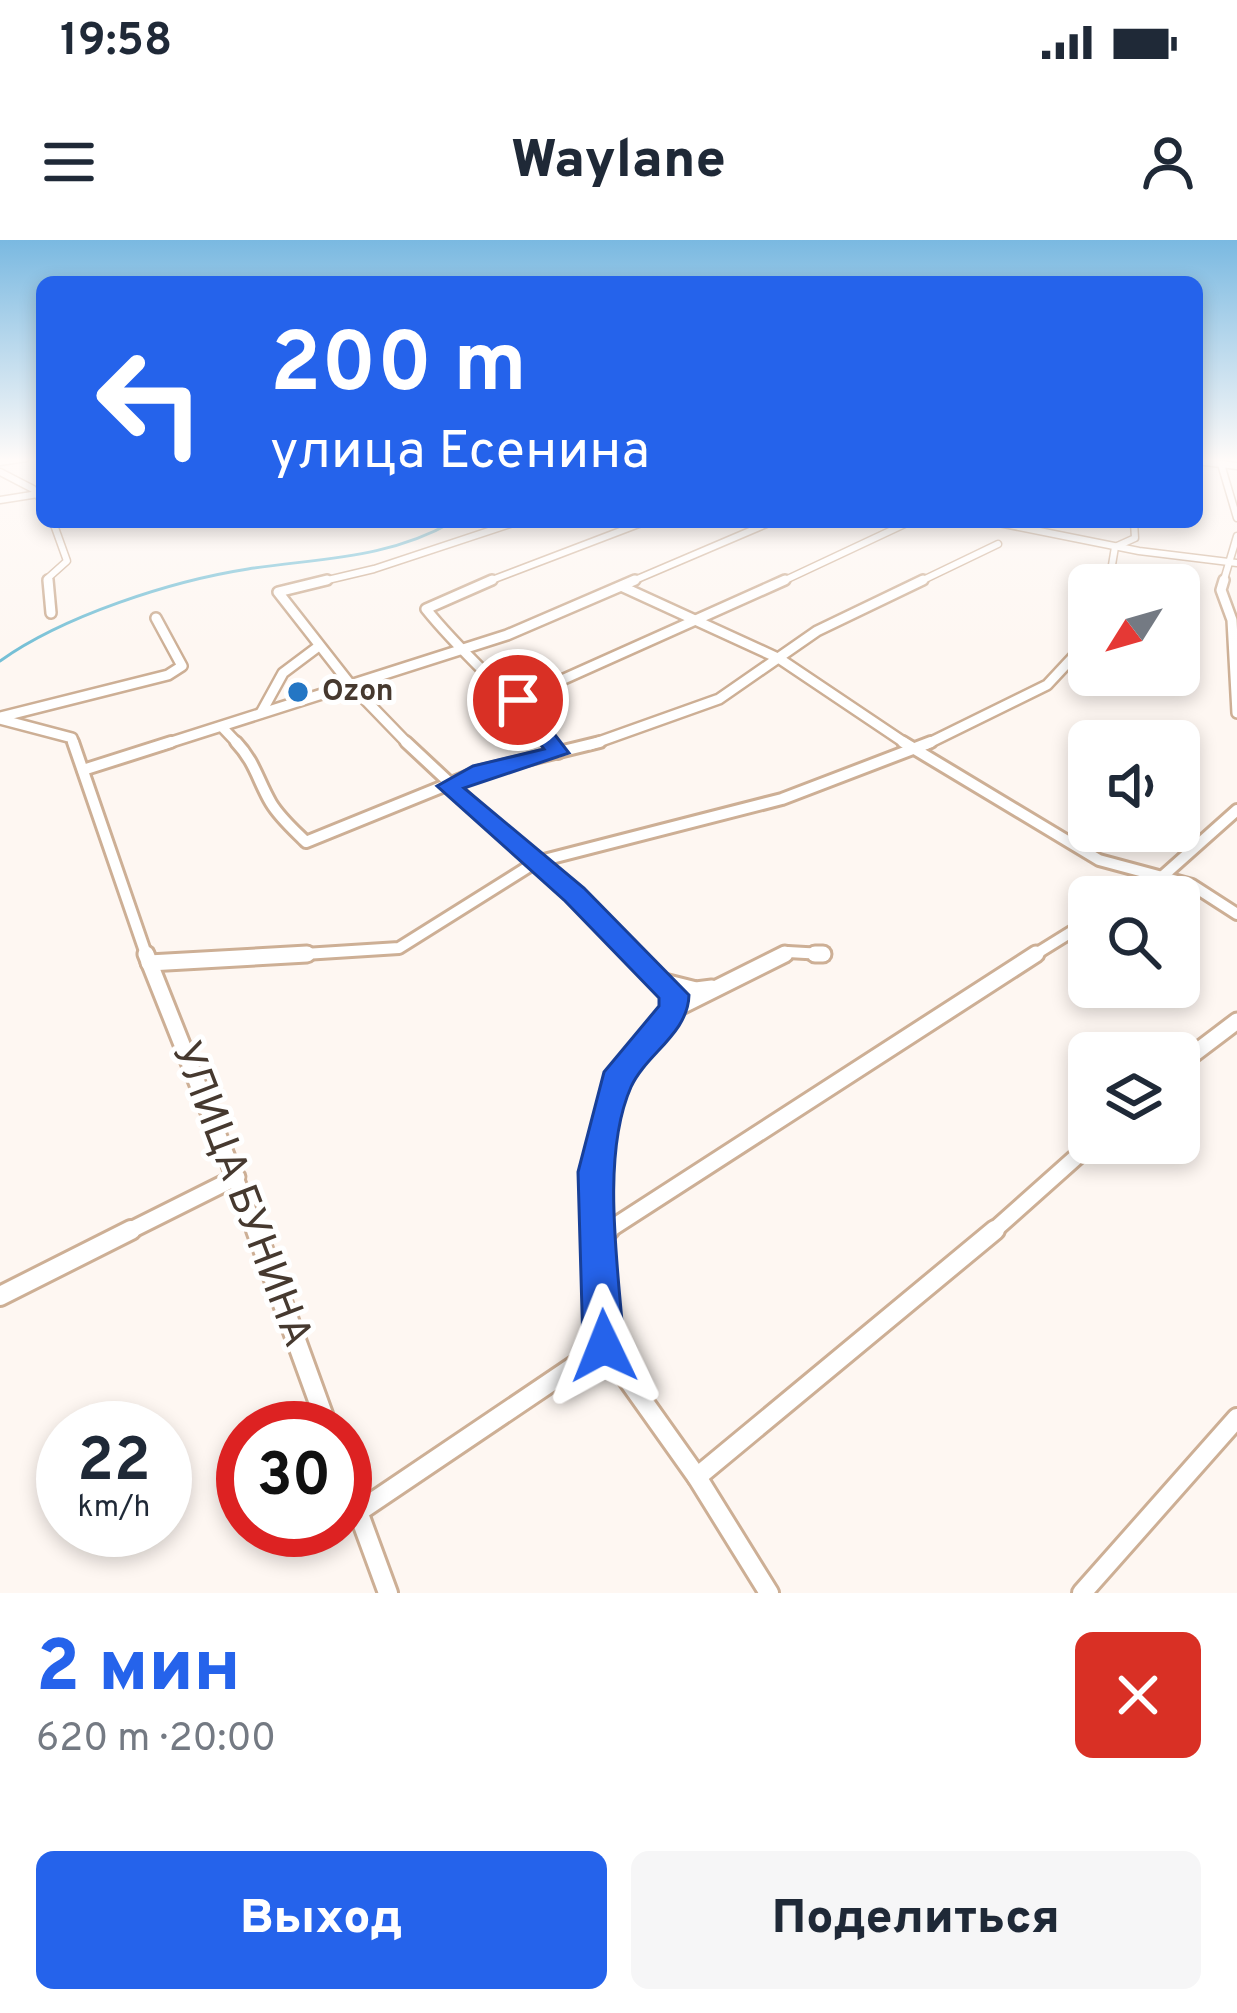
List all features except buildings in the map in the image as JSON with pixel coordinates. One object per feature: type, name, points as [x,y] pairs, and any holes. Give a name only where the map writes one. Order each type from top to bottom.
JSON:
[{"type":"street","points":[[51,613],[48,578],[67,561],[55,528]]},
{"type":"street","points":[[465,537],[480,528]]},
{"type":"street","points":[[496,528],[374,569],[278,592],[350,684],[448,786],[664,982],[674,995],[674,1010]]},
{"type":"street","points":[[558,753],[518,700],[460,651],[426,609],[628,528]]},
{"type":"street","points":[[83,770],[460,651],[757,528]]},
{"type":"street","points":[[518,700],[896,528]]},
{"type":"street","points":[[1023,528],[1115,547],[1232,562]]},
{"type":"street","points":[[1115,547],[1136,538],[1135,528]]},
{"type":"street","points":[[1237,536],[1221,590],[1232,620],[1237,713]]},
{"type":"street","points":[[222,727],[256,763],[275,810],[306,842],[481,771],[558,753],[719,699],[829,624],[890,593],[917,587],[998,544]]},
{"type":"street","points":[[1112,564],[1115,547]]},
{"type":"street","points":[[623,587],[781,659],[915,750],[1099,860],[1192,885],[1237,914]]},
{"type":"street","points":[[0,718],[168,675],[182,666],[181,657],[156,618]]},
{"type":"street","points":[[261,713],[283,673],[319,646]]},
{"type":"street","points":[[149,964],[399,948],[536,862],[782,799],[915,750],[1047,685],[1068,662]]},
{"type":"street","name":"УЛИЦА БУНИНА","points":[[0,718],[72,738],[93,811],[149,964],[237,1177],[318,1401]]},
{"type":"street","points":[[1164,875],[1237,810]]},
{"type":"street","points":[[600,1236],[934,1016],[1068,934]]},
{"type":"street","points":[[769,1593],[697,1477],[604,1346],[600,1236],[593,1205],[595,1172],[616,1082],[674,1010],[788,952],[823,954]]},
{"type":"street","points":[[664,982],[696,990],[719,988]]},
{"type":"street","points":[[1200,1049],[1237,1021]]},
{"type":"street","points":[[697,1477],[943,1277],[1069,1164]]},
{"type":"street","points":[[0,1295],[237,1177]]},
{"type":"street","points":[[372,1503],[604,1346]]},
{"type":"street","points":[[1082,1593],[1237,1418]]},
{"type":"street","points":[[372,1550],[388,1593]]},
{"type":"waterway","points":[[0,661],[54,629],[152,592],[248,569],[378,550],[440,528]]},
{"type":"place","name":"Ozon","points":[[298,692]]},
{"type":"route","points":[[518,700],[558,753],[481,771],[448,786],[575,895],[674,995],[674,1010],[616,1082],[595,1172],[593,1205],[600,1236],[604,1346]]}]
